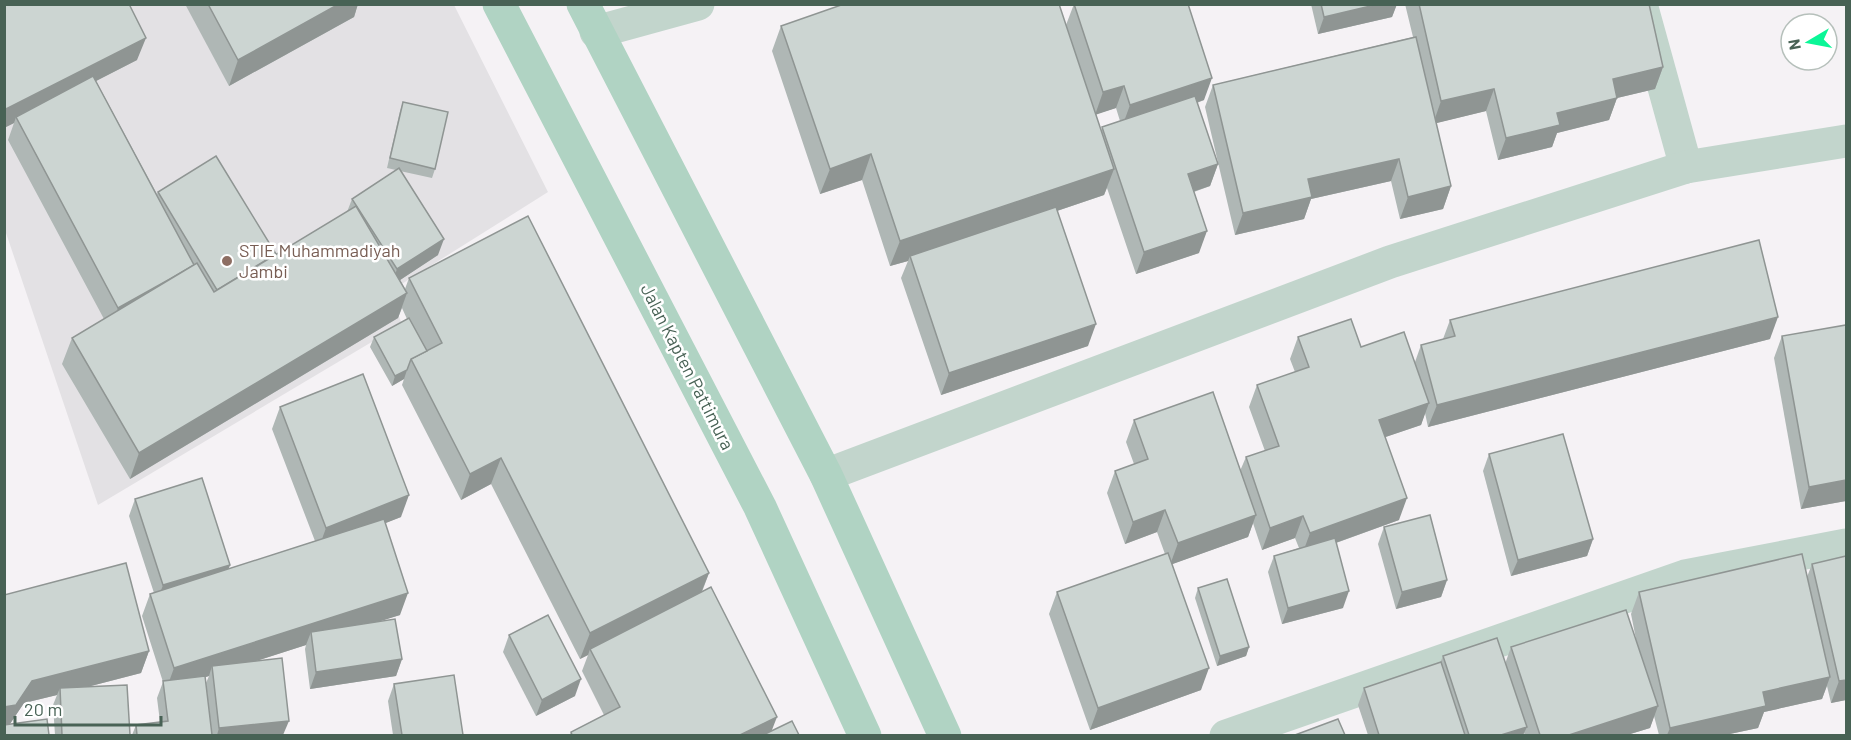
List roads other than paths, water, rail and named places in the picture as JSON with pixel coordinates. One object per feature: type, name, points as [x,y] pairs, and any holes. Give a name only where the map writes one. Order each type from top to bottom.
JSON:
[{"type":"main road","name":"Jalan Kapten Pattimura","points":[[499,4],[760,507],[865,735]]},
{"type":"main road","points":[[590,18],[825,475],[945,735]]},
{"type":"street","points":[[590,18],[698,4]]},
{"type":"street","points":[[1641,4],[1686,167]]},
{"type":"street","points":[[825,475],[1390,262],[1686,167],[1846,141]]},
{"type":"street","points":[[1226,735],[1685,576],[1846,545]]},
{"type":"place","name":"STIE Muhammadiyah Jambi","points":[[227,261]]}]
